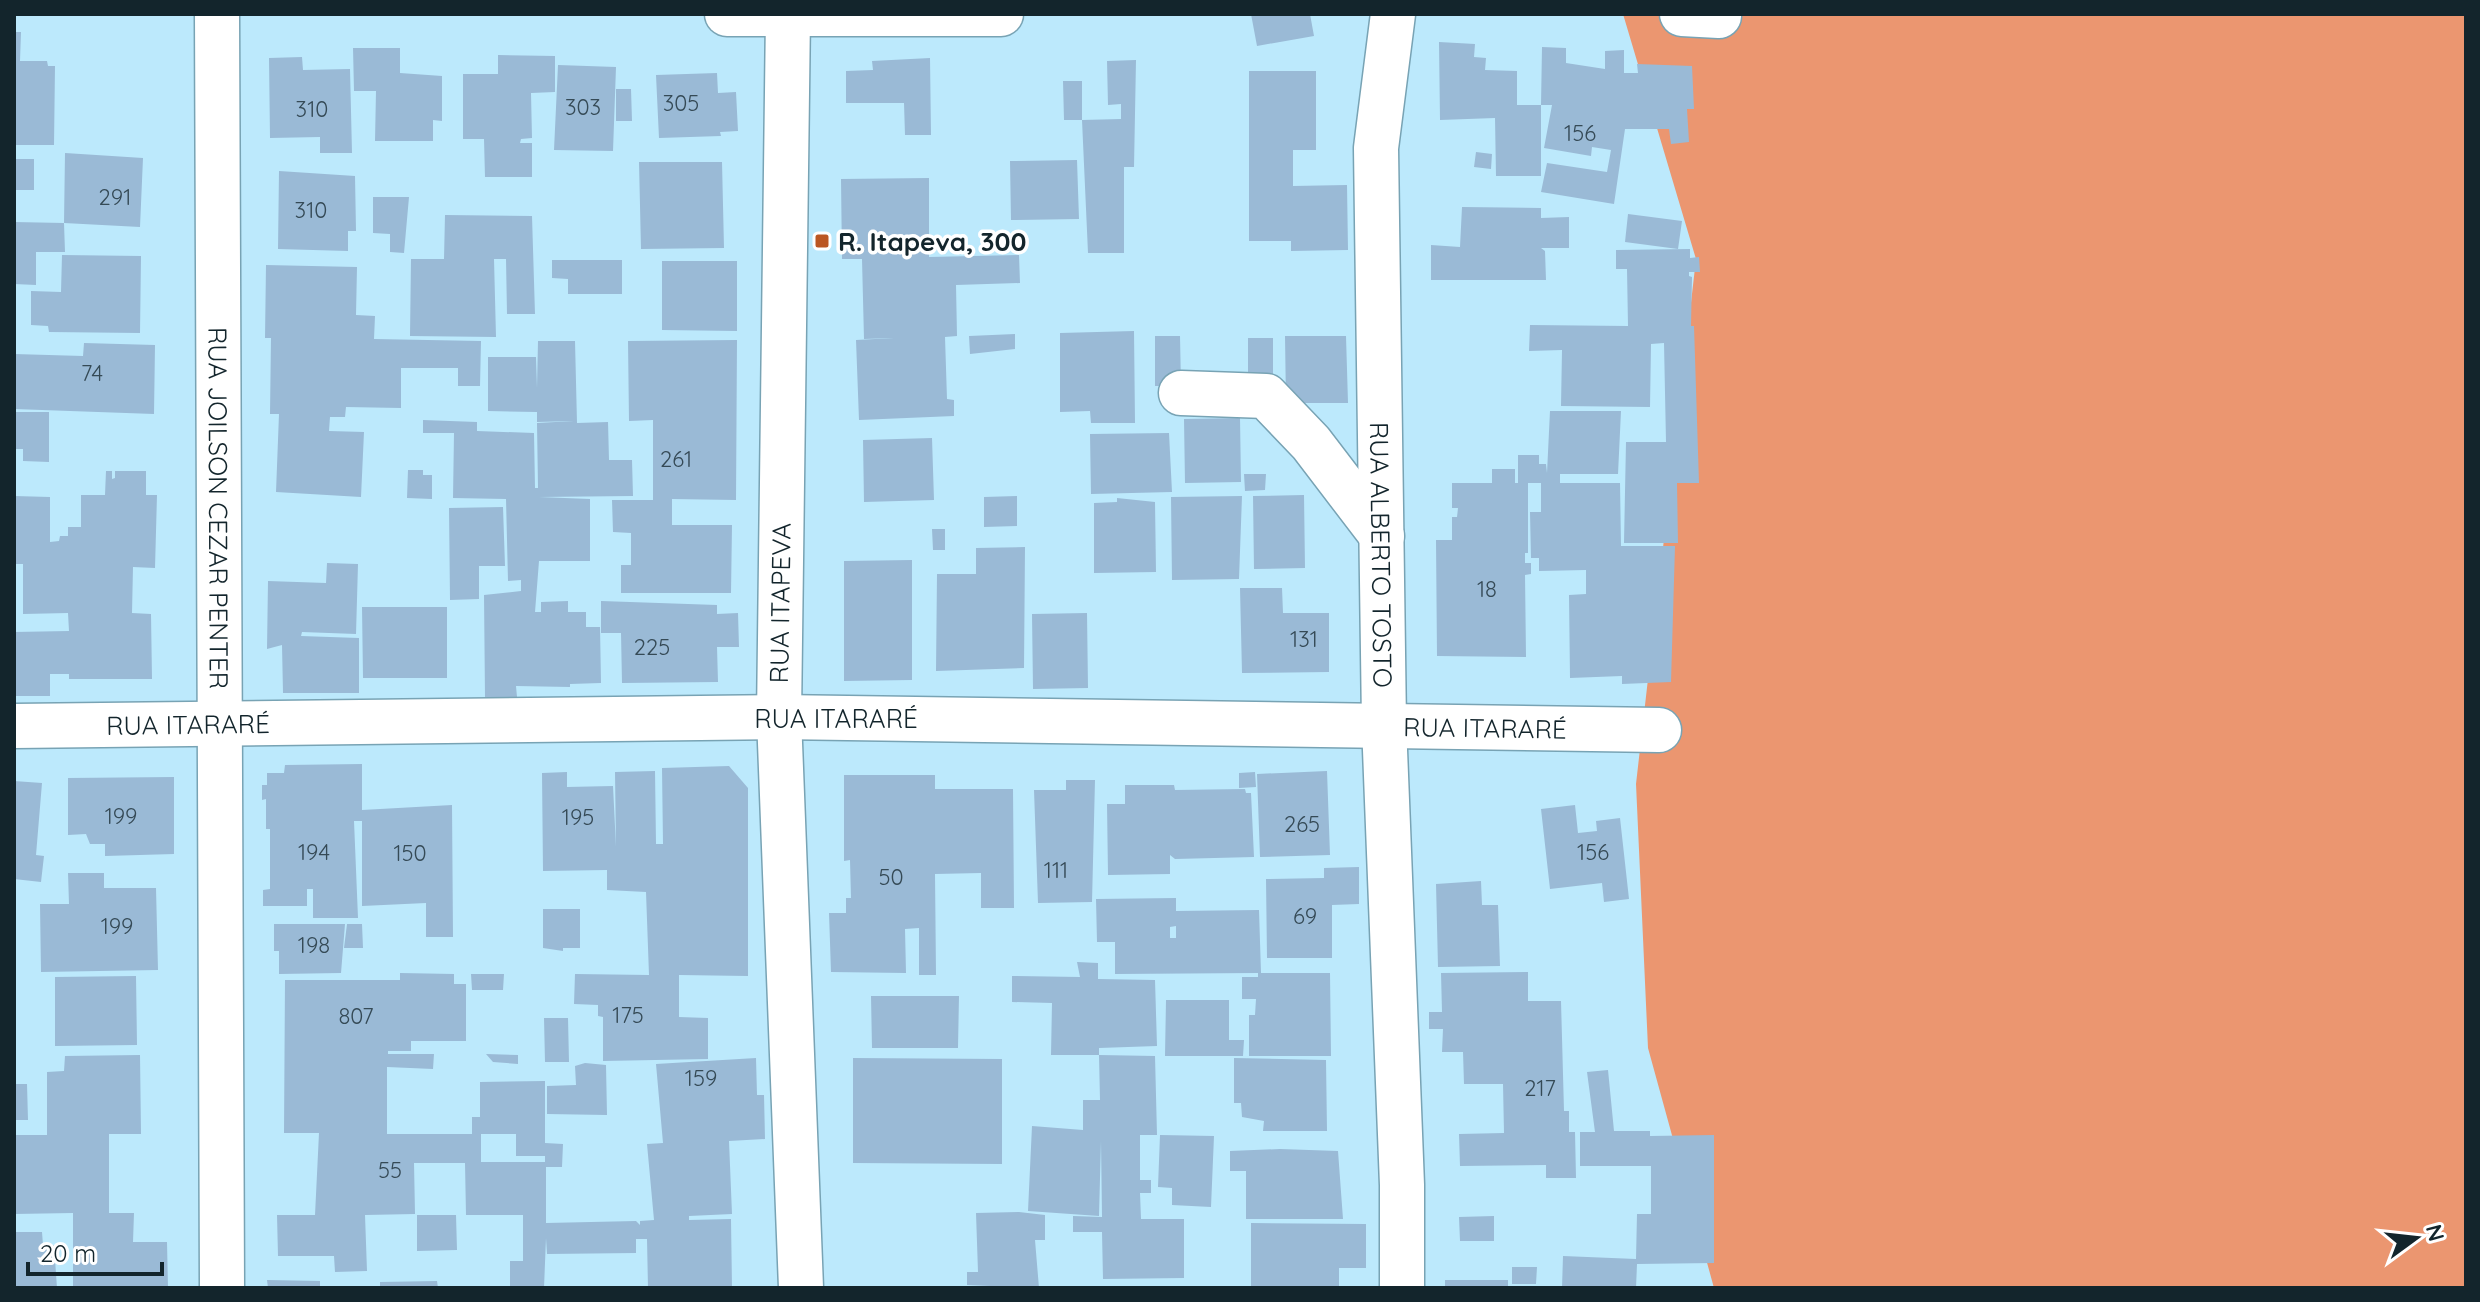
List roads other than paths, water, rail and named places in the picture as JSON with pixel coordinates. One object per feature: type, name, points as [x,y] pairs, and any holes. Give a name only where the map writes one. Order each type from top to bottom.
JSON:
[{"type":"street","name":"RUA JOILSON CEZAR PENTER","points":[[217,14],[222,1288]]},
{"type":"street","points":[[727,14],[1001,14]]},
{"type":"street","name":"RUA ALBERTO TOSTO","points":[[1393,14],[1376,148],[1384,724],[1402,1185],[1402,1288]]},
{"type":"street","name":"RUA ITAPEVA","points":[[788,15],[779,717],[801,1288]]},
{"type":"street","points":[[1181,393],[1266,396],[1311,443],[1382,536]]},
{"type":"street","name":"RUA ITARARÉ","points":[[14,726],[220,727],[779,717],[1659,730]]},
{"type":"place","name":"R. Itapeva, 300","points":[[822,241]]}]
